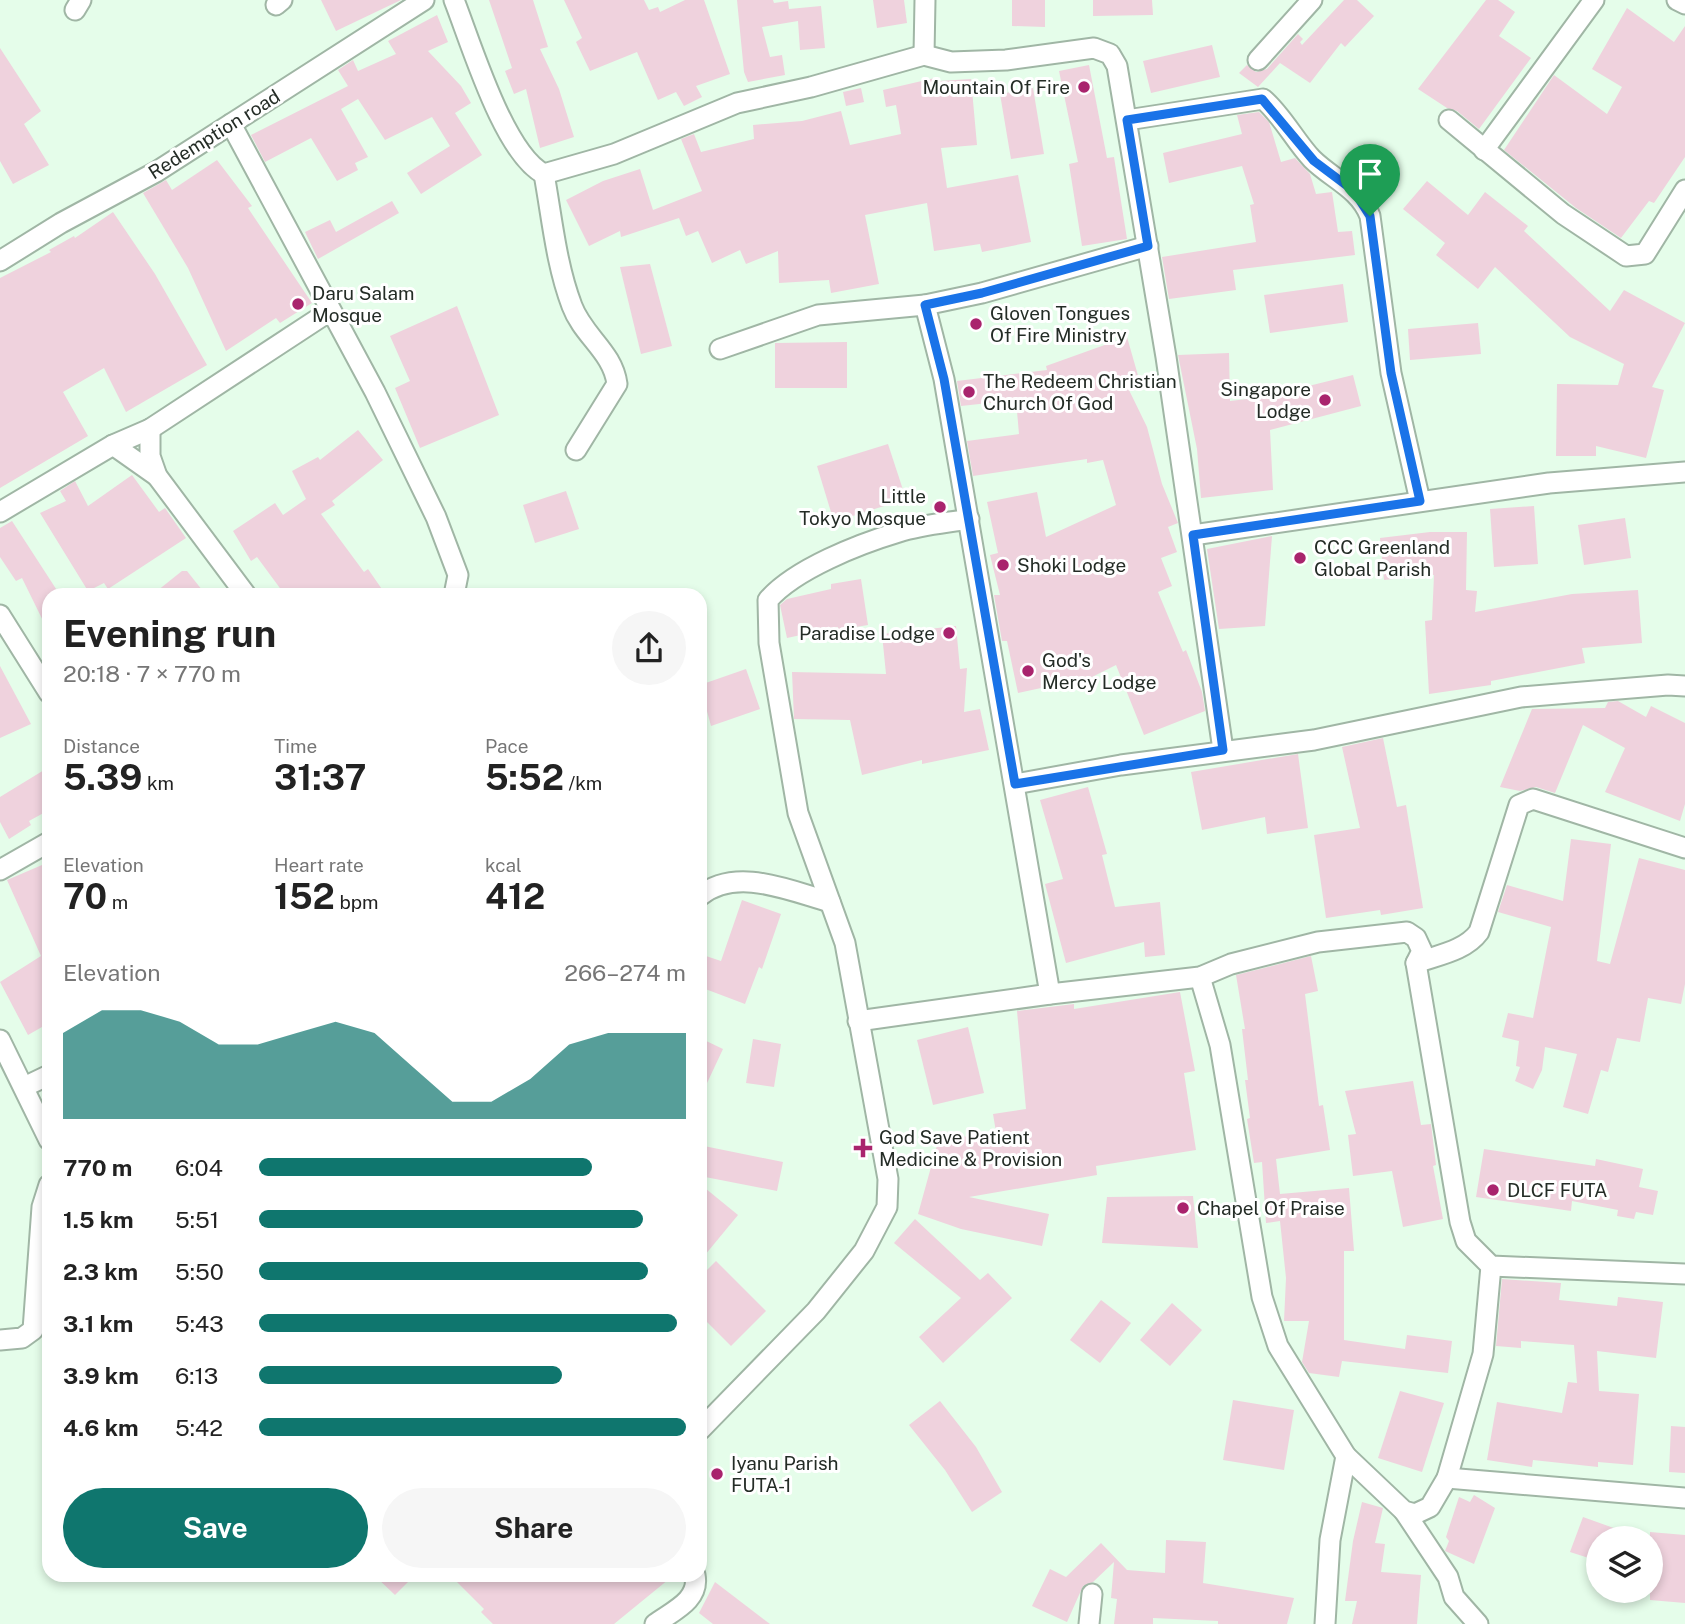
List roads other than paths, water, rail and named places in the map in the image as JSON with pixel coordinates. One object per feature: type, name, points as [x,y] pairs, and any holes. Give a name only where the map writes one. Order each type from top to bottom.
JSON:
[{"type":"street","name":"Redemption road","points":[[0,261],[61,223],[156,172],[424,0]]},
{"type":"street","points":[[454,0],[503,124],[523,160],[544,174],[559,260],[573,309],[583,329],[610,358],[617,379],[616,389],[576,450]]},
{"type":"street","points":[[924,55],[925,0]]},
{"type":"street","points":[[1258,60],[1312,0]]},
{"type":"street","points":[[1484,150],[1594,0]]},
{"type":"street","points":[[1677,0],[1685,4]]},
{"type":"street","points":[[544,174],[614,154],[737,103],[811,87],[924,55],[951,62],[1006,60],[1094,48],[1110,54],[1117,66],[1148,246],[1223,750]]},
{"type":"street","points":[[1127,120],[1262,99],[1314,161],[1354,191],[1365,205],[1370,216],[1391,373],[1420,501]]},
{"type":"street","points":[[1449,120],[1563,214],[1626,256],[1644,254],[1685,190]]},
{"type":"street","points":[[231,124],[436,517],[458,575],[455,588]]},
{"type":"street","points":[[720,349],[818,315],[925,305],[982,293],[1148,246]]},
{"type":"street","points":[[925,305],[944,379],[1050,993]]},
{"type":"street","points":[[0,512],[113,445],[150,429],[330,311]]},
{"type":"street","points":[[150,429],[150,456],[156,476]]},
{"type":"street","points":[[113,445],[156,476],[241,588]]},
{"type":"street","points":[[1193,535],[1549,483],[1685,472]]},
{"type":"street","points":[[707,1420],[816,1311],[864,1251],[887,1207],[888,1179],[845,943],[798,813],[769,643],[768,600],[782,584],[853,550],[899,532],[969,519]]},
{"type":"street","points":[[0,615],[42,682]]},
{"type":"street","points":[[1015,784],[1223,750],[1314,740],[1521,697],[1668,685],[1685,686]]},
{"type":"street","points":[[1416,963],[1460,948],[1472,942],[1479,932],[1519,805],[1524,800],[1533,799],[1685,848]]},
{"type":"street","points":[[0,870],[42,846]]},
{"type":"street","points":[[707,891],[726,882],[752,882],[830,902]]},
{"type":"street","points":[[858,1021],[1050,993],[1200,977],[1231,964],[1318,942],[1397,931],[1407,932],[1416,938],[1422,951],[1416,963],[1460,1222],[1466,1241],[1491,1266],[1685,1274]]},
{"type":"street","points":[[1200,977],[1220,1045],[1262,1297],[1278,1346],[1346,1456],[1404,1511],[1448,1577],[1454,1597],[1478,1624]]},
{"type":"street","points":[[0,1040],[42,1125]]},
{"type":"street","points":[[24,1087],[42,1078]]},
{"type":"street","points":[[0,1340],[22,1338],[33,1330],[42,1207]]},
{"type":"street","points":[[1404,1511],[1415,1514],[1430,1507],[1447,1478],[1483,1354],[1491,1266]]},
{"type":"street","points":[[1325,1624],[1330,1540],[1346,1456]]},
{"type":"street","points":[[1447,1478],[1685,1497]]},
{"type":"street","points":[[655,1624],[690,1599],[696,1582]]},
{"type":"street","points":[[1089,1624],[1092,1594]]},
{"type":"place","name":"Mountain Of Fire","points":[[1084,87]]},
{"type":"place","name":"Daru Salam Mosque","points":[[298,304]]},
{"type":"place","name":"Gloven Tongues Of Fire Ministry","points":[[976,324]]},
{"type":"place","name":"The Redeem Christian Church Of God","points":[[969,392]]},
{"type":"place","name":"Singapore Lodge","points":[[1325,400]]},
{"type":"place","name":"Little Tokyo Mosque","points":[[940,507]]},
{"type":"place","name":"CCC Greenland Global Parish","points":[[1300,558]]},
{"type":"place","name":"Shoki Lodge","points":[[1003,565]]},
{"type":"place","name":"Paradise Lodge","points":[[949,633]]},
{"type":"place","name":"God's Mercy Lodge","points":[[1028,671]]},
{"type":"place","name":"God Save Patient Medicine & Provision","points":[[863,1148]]},
{"type":"place","name":"DLCF FUTA","points":[[1493,1190]]},
{"type":"place","name":"Chapel Of Praise","points":[[1183,1208]]},
{"type":"place","name":"Iyanu Parish FUTA-1","points":[[717,1474]]}]
